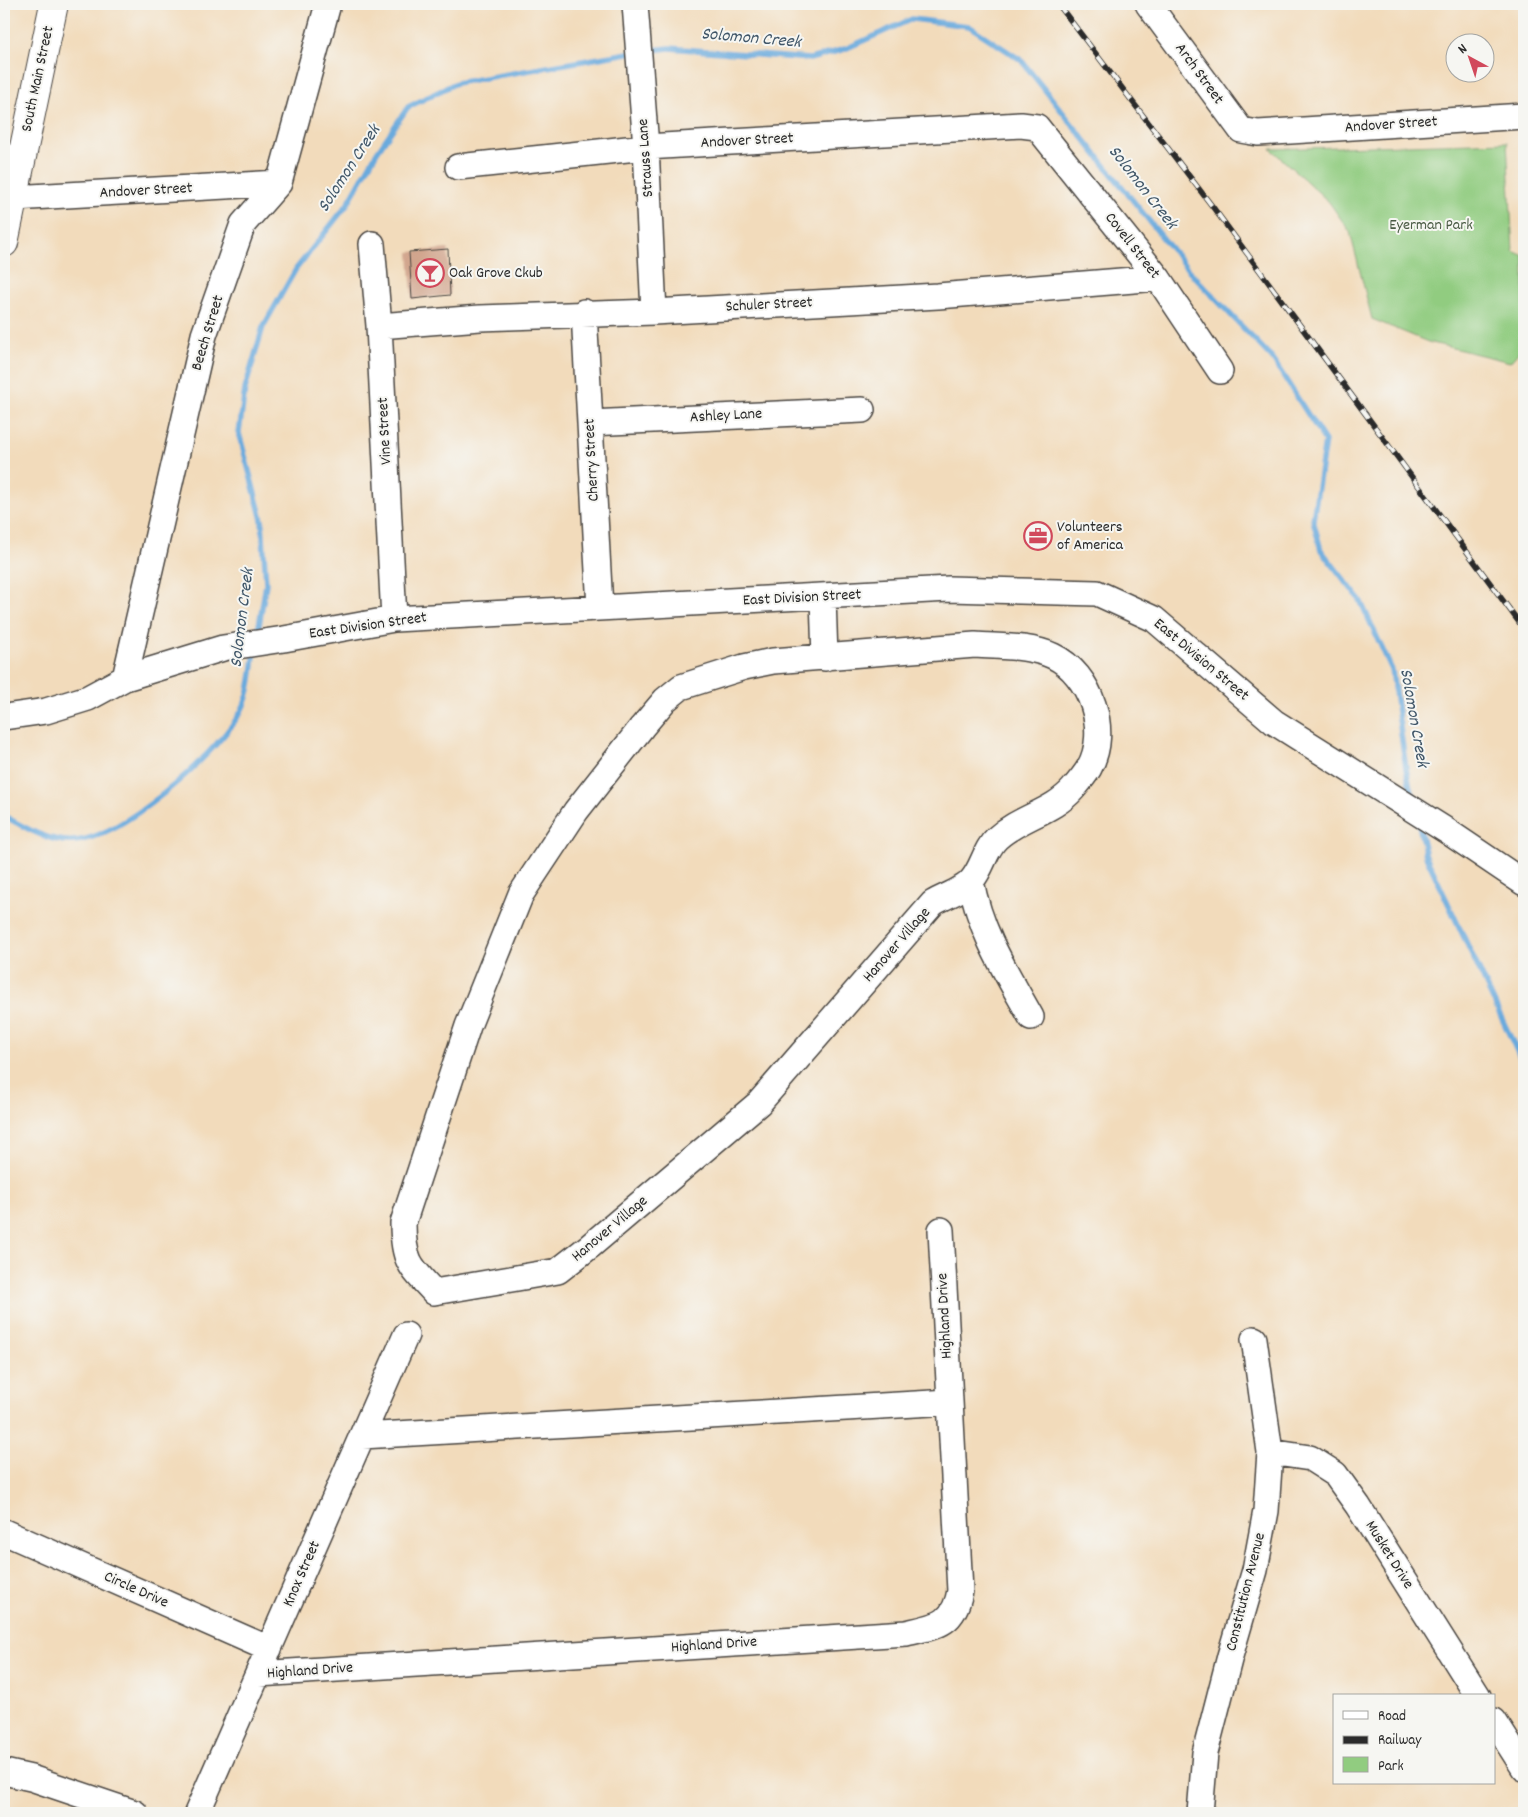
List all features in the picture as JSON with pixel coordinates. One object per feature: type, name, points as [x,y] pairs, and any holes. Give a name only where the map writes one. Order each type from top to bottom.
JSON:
[{"type":"main road","name":"South Main Street","points":[[4,243],[54,4]]},
{"type":"street","name":"Beech Street","points":[[125,678],[204,335],[243,224],[280,183],[328,4]]},
{"type":"street","name":"Arch Street","points":[[1148,4],[1241,130],[1258,133]]},
{"type":"street","name":"Strauss Lane","points":[[636,14],[646,147],[654,312]]},
{"type":"street","name":"Andover Street","points":[[1258,133],[1524,116]]},
{"type":"street","name":"Andover Street","points":[[458,167],[646,147],[1021,125],[1037,127]]},
{"type":"street","name":"Covell Street","points":[[1037,127],[1158,278],[1220,371]]},
{"type":"street","name":"Andover Street","points":[[13,198],[280,183]]},
{"type":"street","name":"Vine Street","points":[[372,244],[379,326],[394,619]]},
{"type":"street","name":"Schuler Street","points":[[379,326],[584,312],[654,312],[938,296],[1158,278]]},
{"type":"street","name":"Cherry Street","points":[[584,312],[600,608]]},
{"type":"street","name":"Ashley Lane","points":[[590,423],[862,410]]},
{"type":"street","name":"East Division Street","points":[[4,717],[46,711],[88,698],[125,678],[223,648],[394,619],[949,589],[1097,593],[1154,619],[1274,722],[1447,831],[1524,883]]},
{"type":"street","points":[[823,597],[825,658]]},
{"type":"street","name":"Hanover Village","points":[[975,645],[1032,648],[1055,657],[1076,675],[1090,695],[1096,717],[1097,745],[1090,767],[1072,790],[1052,806],[1014,824],[996,839],[972,881],[933,903],[759,1103],[558,1271],[434,1292],[411,1268],[404,1244],[404,1222],[468,1026],[521,894],[576,811],[642,727],[665,700],[681,687],[744,667],[773,661],[975,645]]},
{"type":"street","points":[[972,881],[976,907],[984,931],[1031,1017]]},
{"type":"street","name":"Highland Drive","points":[[258,1674],[906,1633],[931,1628],[946,1620],[957,1609],[960,1591],[941,1230]]},
{"type":"street","name":"Knox Street","points":[[197,1813],[406,1335]]},
{"type":"street","name":"Constitution Avenue","points":[[1200,1813],[1205,1753],[1230,1656],[1256,1570],[1266,1511],[1270,1452],[1254,1340]]},
{"type":"street","points":[[362,1436],[950,1402]]},
{"type":"street","name":"Musket Drive","points":[[1270,1452],[1310,1458],[1335,1474],[1358,1506],[1477,1694]]},
{"type":"street","name":"Circle Drive","points":[[4,1532],[268,1649]]},
{"type":"street","points":[[1496,1724],[1524,1768]]},
{"type":"street","points":[[4,1772],[31,1778],[135,1813]]},
{"type":"green space","name":"Eyerman Park","points":[[1507,142],[1513,251],[1524,256],[1524,346],[1510,362],[1428,342],[1372,319],[1350,232],[1329,202],[1271,149]]},
{"type":"building","name":"Oak Grove Ckub","points":[[448,249],[450,295],[412,299],[409,252]]},
{"type":"waterway","name":"Solomon Creek","points":[[645,51],[669,48],[810,59],[845,49],[912,19],[969,26],[1021,60],[1190,272],[1272,358],[1325,441],[1313,520],[1321,550],[1360,600],[1392,670],[1406,769],[1413,800]]},
{"type":"waterway","name":"Solomon Creek","points":[[257,637],[266,584],[262,520],[239,433],[245,389],[263,327],[296,269],[347,205],[377,152],[408,107],[456,83],[634,52]]},
{"type":"waterway","name":"Solomon Creek","points":[[4,816],[46,837],[74,841],[94,836],[116,826],[140,811],[187,774],[224,735],[237,718],[248,693],[255,649]]},
{"type":"waterway","name":"Solomon Creek","points":[[1418,821],[1426,856],[1524,1066]]},
{"type":"railway","points":[[1058,4],[1212,206],[1524,629]]},
{"type":"place","name":"Oak Grove Ckub","points":[[430,273]]},
{"type":"place","name":"Volunteers of America","points":[[1038,536]]}]
